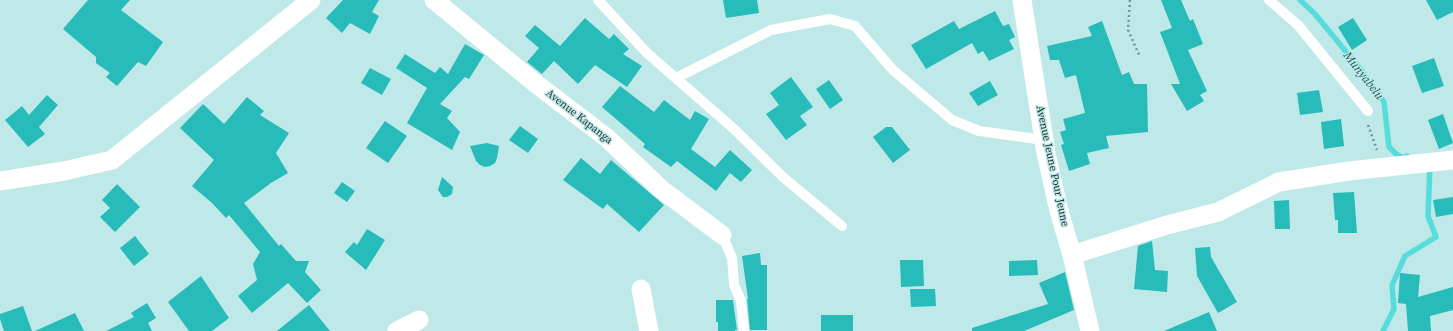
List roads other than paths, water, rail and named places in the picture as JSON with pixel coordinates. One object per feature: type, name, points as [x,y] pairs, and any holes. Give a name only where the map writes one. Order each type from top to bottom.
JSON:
[{"type":"street","points":[[0,181],[64,171],[112,160],[311,0]]},
{"type":"street","name":"Avenue Kapanga","points":[[434,0],[535,83],[607,138],[661,189],[722,235]]},
{"type":"street","name":"Avenue Jeune Pour Jeune","points":[[1022,0],[1044,140],[1059,211],[1072,255],[1090,331]]},
{"type":"street","points":[[1072,255],[1160,227],[1218,212],[1280,182],[1349,171],[1453,160]]},
{"type":"street","points":[[641,288],[649,331]]},
{"type":"street","points":[[397,331],[418,320]]},
{"type":"lane","points":[[598,0],[647,53],[734,129],[784,178],[842,226]]},
{"type":"lane","points":[[1269,0],[1298,25],[1368,110]]},
{"type":"lane","points":[[676,78],[771,30],[830,19],[855,26],[893,70],[952,120],[979,131],[1044,140]]},
{"type":"lane","points":[[722,235],[732,258],[734,285],[741,302],[744,331]]},
{"type":"waterway","name":"Munyabelu","points":[[1300,0],[1315,14],[1361,70],[1384,102],[1389,147],[1403,158],[1407,156]]},
{"type":"waterway","name":"Munyabelu","points":[[1383,331],[1394,309],[1392,285],[1405,256],[1436,237],[1428,216],[1430,165]]}]
